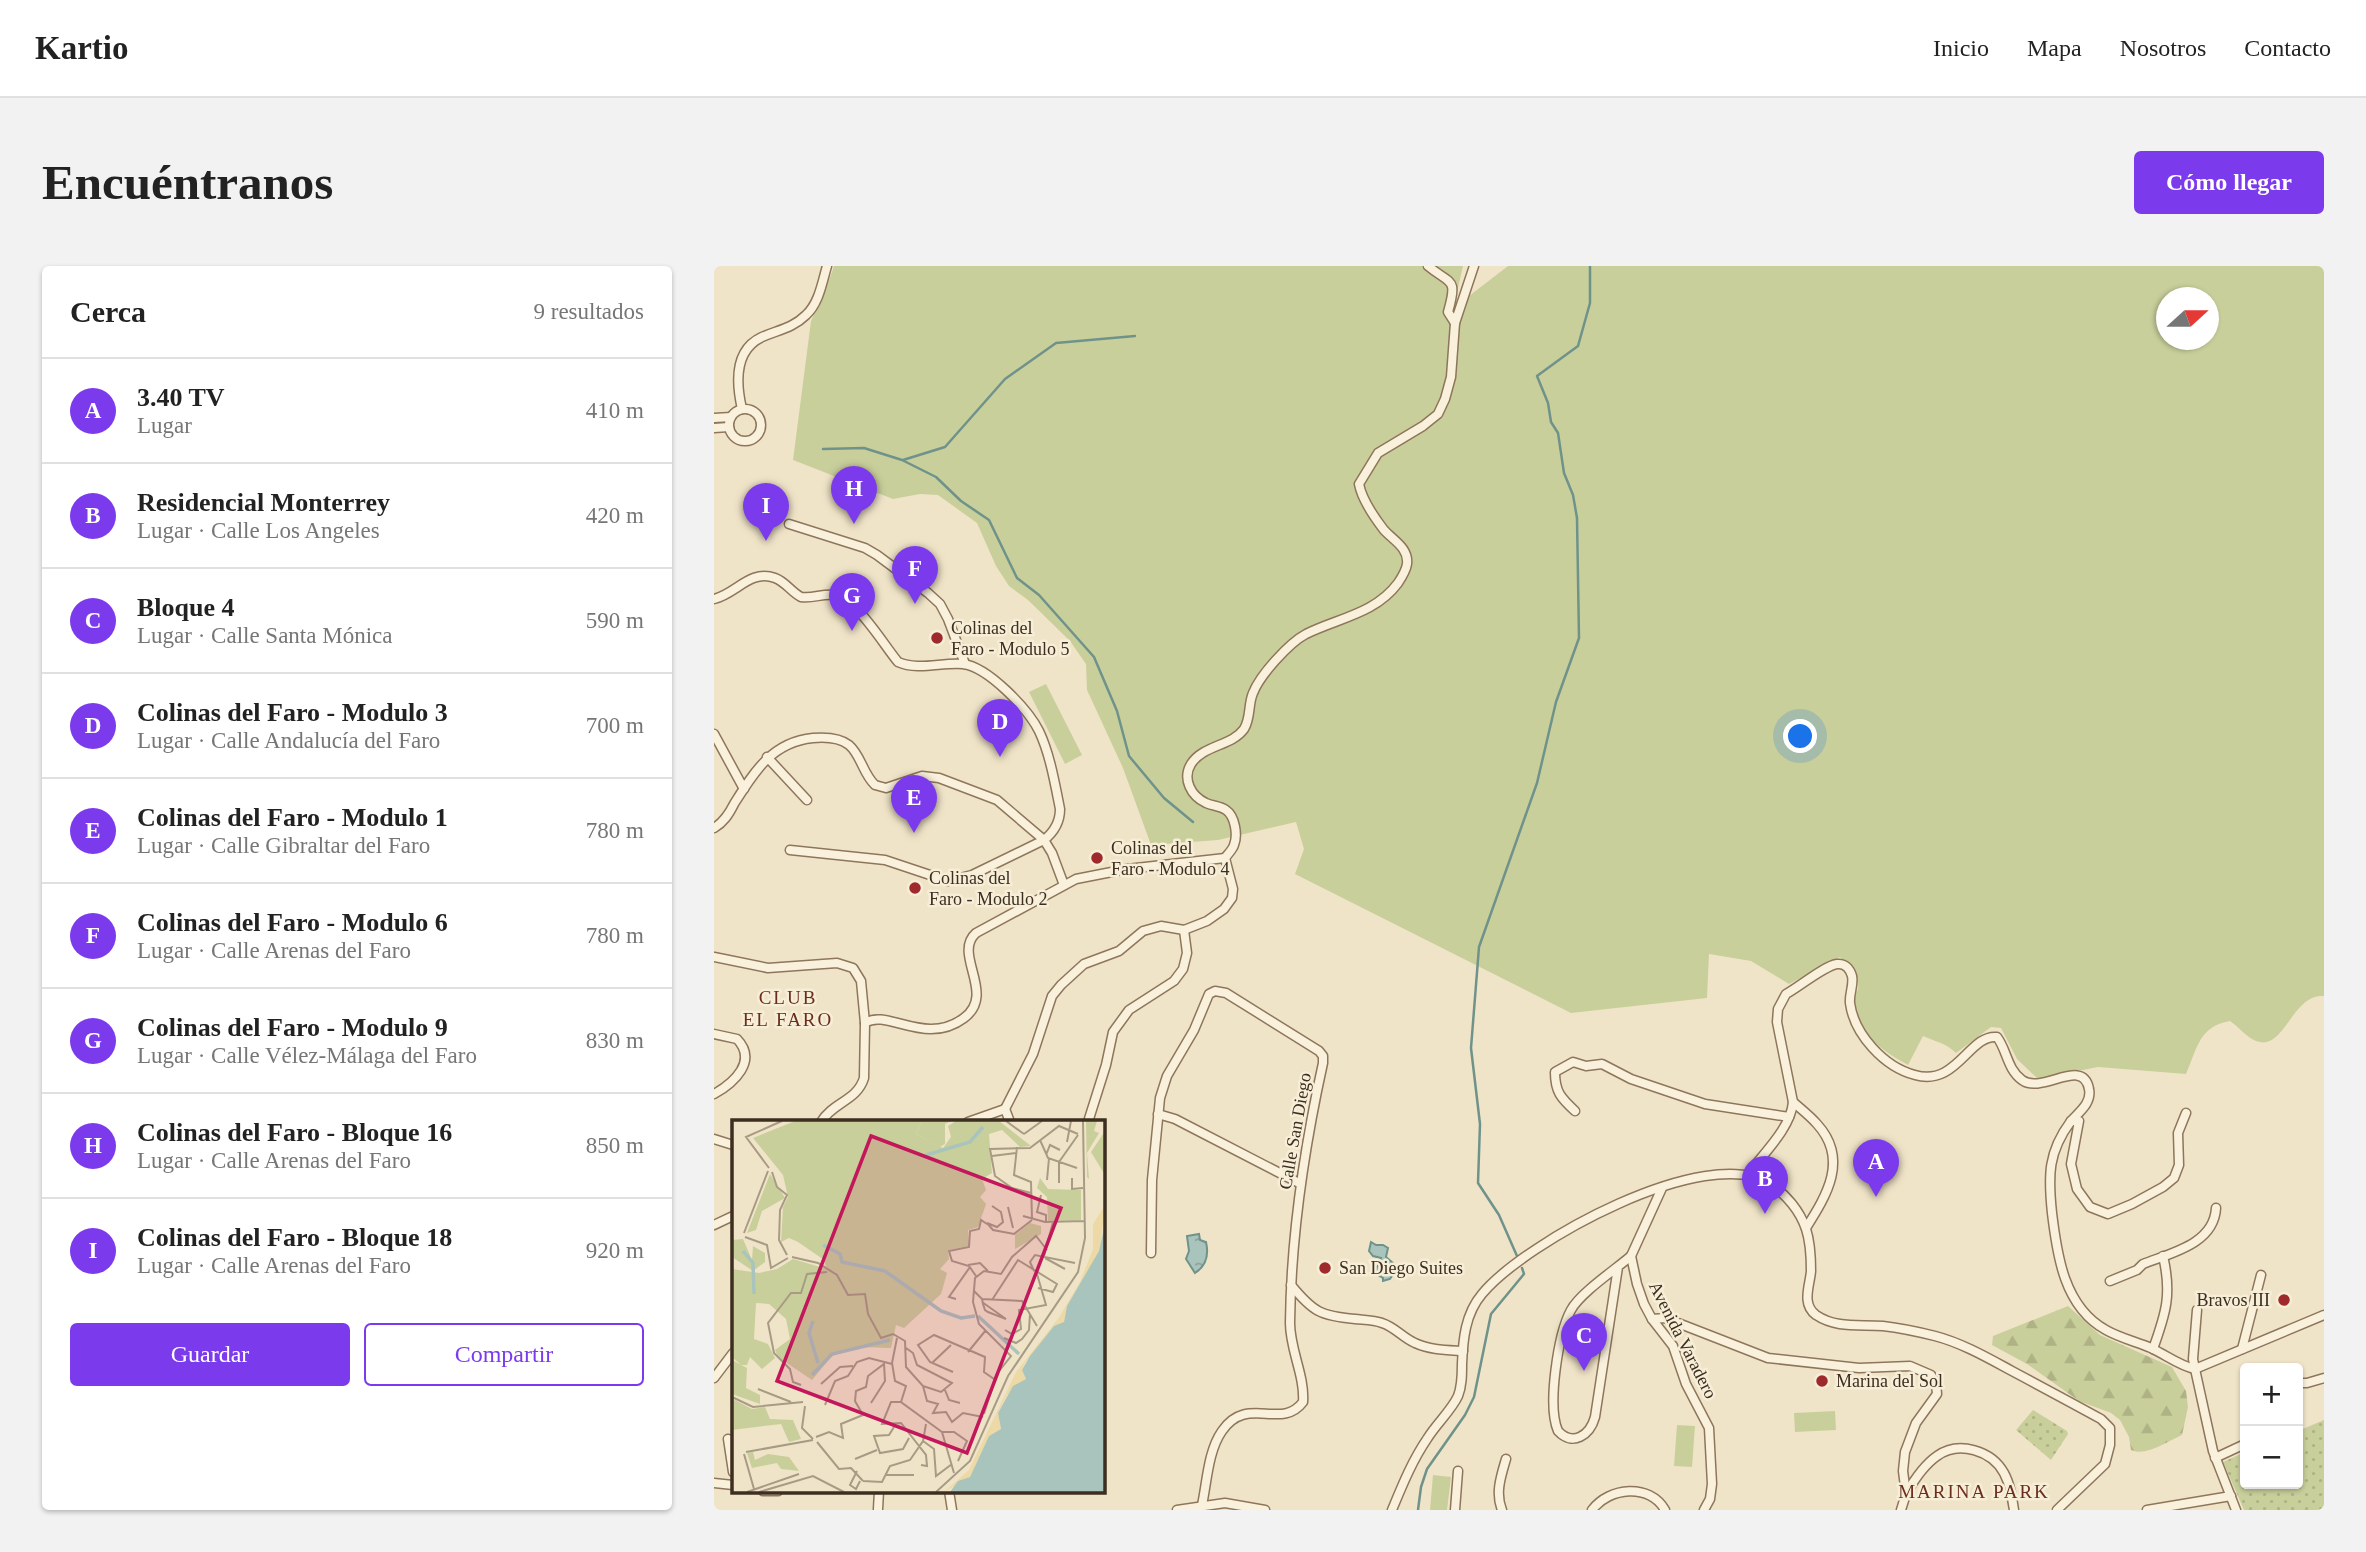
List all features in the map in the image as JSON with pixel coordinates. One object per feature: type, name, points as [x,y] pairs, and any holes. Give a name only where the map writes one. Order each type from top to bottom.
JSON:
[{"type":"street","points":[[742,409],[738,379],[743,355],[752,344],[795,324],[807,314],[816,301],[827,266]]},
{"type":"street","points":[[1428,266],[1446,276],[1452,286],[1453,295],[1448,312],[1455,323]]},
{"type":"street","points":[[865,1023],[877,1018],[931,1030],[944,1028],[965,1017],[974,1008],[977,991],[969,950],[971,937],[1076,879],[1127,869],[1225,858],[1235,844],[1234,824],[1230,813],[1208,803],[1193,791],[1188,783],[1189,766],[1195,759],[1238,735],[1245,727],[1253,692],[1271,667],[1297,639],[1365,610],[1387,594],[1404,574],[1407,564],[1405,552],[1373,514],[1361,494],[1359,484],[1378,453],[1438,414],[1451,377],[1455,323],[1474,266]]},
{"type":"street","points":[[714,418],[731,417],[742,409],[748,409],[757,415],[761,424],[758,434],[750,440],[740,441],[732,435],[729,427],[731,417]]},
{"type":"street","points":[[714,428],[729,427]]},
{"type":"street","points":[[789,524],[864,548],[928,593],[940,604],[948,619],[965,664]]},
{"type":"street","points":[[714,598],[730,593],[753,577],[776,578],[802,597],[833,595],[851,603],[898,662],[904,665],[965,664],[998,683],[1039,731],[1060,809],[1056,827],[1044,840],[972,875],[948,881],[885,860],[789,850]]},
{"type":"street","points":[[714,734],[744,789]]},
{"type":"street","points":[[714,828],[726,818],[767,757],[779,749],[806,739],[829,737],[842,741],[854,751],[875,785],[886,788],[922,776],[939,778],[997,800],[1044,840],[1064,885]]},
{"type":"street","points":[[767,757],[807,800]]},
{"type":"street","points":[[974,1120],[1005,1109],[1033,1054],[1047,1007],[1061,985],[1084,964],[1119,951],[1143,931],[1161,926],[1184,930],[1216,916],[1233,898],[1225,858]]},
{"type":"street","points":[[1089,1120],[1106,1065],[1112,1031],[1129,1010],[1164,989],[1179,975],[1187,953],[1184,930]]},
{"type":"street","points":[[714,957],[768,968],[837,963],[853,968],[861,981],[865,1023],[864,1078],[853,1097],[831,1108],[822,1120]]},
{"type":"street","points":[[1748,1174],[1789,1117],[1793,1102],[1777,1021],[1778,1009],[1786,994],[1840,964],[1849,969],[1852,977],[1849,1001],[1855,1021],[1870,1045],[1882,1057],[1912,1075],[1933,1077],[1951,1069],[1984,1039],[1997,1037],[2015,1073],[2028,1083],[2042,1083],[2074,1075],[2086,1079],[2089,1087],[2088,1101],[2071,1121],[2054,1149],[2050,1169],[2051,1205],[2060,1267],[2076,1300],[2098,1325],[2195,1369],[2324,1315]]},
{"type":"street","name":"Calle San Diego","points":[[1151,1253],[1152,1180],[1160,1098],[1167,1076],[1194,1030],[1209,994],[1215,991],[1226,993],[1319,1051],[1323,1056],[1323,1063],[1299,1183],[1291,1285],[1291,1339],[1304,1391],[1303,1402],[1291,1413],[1283,1415],[1252,1412],[1243,1415],[1222,1431],[1212,1454],[1202,1505]]},
{"type":"street","points":[[714,1034],[737,1039],[745,1050],[746,1059],[735,1079],[714,1094]]},
{"type":"street","points":[[1575,1111],[1558,1096],[1555,1084],[1555,1072],[1573,1062],[1586,1066],[1602,1064],[1631,1079],[1705,1104],[1789,1117]]},
{"type":"street","points":[[1793,1102],[1818,1124],[1830,1142],[1833,1166],[1826,1195],[1806,1228]]},
{"type":"street","points":[[1005,1109],[1009,1120]]},
{"type":"street","points":[[2071,1121],[2076,1119],[2080,1124],[2071,1152],[2077,1189],[2090,1207],[2100,1213],[2108,1213],[2118,1211],[2153,1193],[2174,1178],[2179,1165],[2178,1133],[2186,1113]]},
{"type":"street","points":[[1158,1114],[1175,1119],[1299,1183]]},
{"type":"street","points":[[714,1139],[732,1144]]},
{"type":"street","points":[[1392,1510],[1408,1472],[1427,1439],[1458,1396],[1467,1322],[1482,1294],[1525,1257],[1569,1227],[1596,1213],[1662,1188],[1722,1174],[1748,1174],[1769,1183],[1782,1194],[1796,1208],[1806,1228],[1811,1272],[1807,1294],[1809,1306],[1815,1314],[1840,1325],[1883,1326],[1938,1336],[1983,1356],[2101,1419],[2110,1428],[2110,1446],[2105,1464],[2057,1510]]},
{"type":"street","points":[[1618,1267],[1595,1417],[1588,1432],[1569,1439],[1558,1431],[1553,1412],[1558,1356],[1567,1320],[1579,1300],[1618,1267],[1631,1256],[1662,1188]]},
{"type":"street","points":[[2110,1281],[2200,1240],[2213,1224],[2216,1208]]},
{"type":"street","points":[[714,1225],[732,1216]]},
{"type":"street","name":"Avenida Varadero","points":[[1631,1256],[1637,1284],[1651,1320],[1670,1340],[1686,1384],[1709,1428],[1712,1484],[1710,1499],[1704,1510]]},
{"type":"street","points":[[2153,1349],[2168,1300],[2168,1279],[2163,1256]]},
{"type":"street","points":[[2242,1349],[2261,1275]]},
{"type":"street","points":[[1291,1285],[1308,1305],[1318,1312],[1380,1322],[1394,1328],[1413,1343],[1437,1350],[1463,1351]]},
{"type":"street","points":[[2197,1310],[2193,1359],[2215,1458],[2236,1510]]},
{"type":"street","points":[[1651,1320],[1665,1318],[1745,1351],[1777,1360],[1859,1368],[1910,1366],[1927,1372],[1936,1383],[1937,1394],[1916,1423],[1905,1452],[1903,1471],[1906,1494]]},
{"type":"street","points":[[714,1378],[732,1354]]},
{"type":"street","points":[[2303,1383],[2324,1378]]},
{"type":"street","points":[[728,1439],[732,1465]]},
{"type":"street","points":[[2215,1458],[2240,1446]]},
{"type":"street","points":[[1901,1510],[1915,1479],[1939,1454],[1958,1450],[1977,1451],[1992,1457],[2005,1474],[2014,1510]]},
{"type":"street","points":[[1502,1510],[1498,1498],[1506,1460]]},
{"type":"street","points":[[1455,1510],[1458,1471]]},
{"type":"street","points":[[714,1483],[732,1485]]},
{"type":"street","points":[[1592,1510],[1602,1499],[1614,1493],[1632,1491],[1653,1496],[1665,1510]]},
{"type":"street","points":[[949,1492],[952,1510]]},
{"type":"street","points":[[2147,1510],[2231,1496]]},
{"type":"street","points":[[1177,1510],[1226,1503],[1265,1510]]},
{"type":"green space","points":[[834,266],[1463,266],[1455,301],[1465,303],[1469,296],[1508,266],[2324,266],[2324,996],[2313,998],[2304,1004],[2282,1031],[2266,1042],[2252,1039],[2230,1021],[2212,1028],[2200,1040],[2186,1074],[2098,1067],[2038,1079],[2017,1059],[2001,1028],[1991,1027],[1956,1053],[1923,1036],[1908,1065],[1872,1040],[1859,1022],[1855,1000],[1858,979],[1851,967],[1840,957],[1789,984],[1751,961],[1709,954],[1707,998],[1571,1013],[1295,874],[1304,849],[1296,822],[1218,840],[1151,845],[1123,768],[1087,690],[1086,664],[1070,641],[1028,600],[1009,586],[996,566],[977,523],[938,495],[920,494],[893,499],[793,460],[811,321]]},
{"type":"green space","points":[[1046,684],[1082,755],[1065,764],[1029,692]]},
{"type":"green space","points":[[2068,1306],[2100,1335],[2172,1367],[2186,1391],[2188,1407],[2182,1435],[2150,1450],[2131,1450],[2129,1437],[2120,1420],[2111,1413],[2079,1401],[2027,1364],[1992,1345],[1993,1336]]},
{"type":"green space","points":[[2033,1410],[2067,1431],[2068,1434],[2051,1460],[2016,1430]]},
{"type":"green space","points":[[1835,1411],[1836,1430],[1795,1432],[1794,1413]]},
{"type":"green space","points":[[2324,1420],[2324,1510],[2244,1510],[2223,1462],[2240,1454],[2240,1489],[2303,1489],[2303,1429]]},
{"type":"green space","points":[[1677,1425],[1695,1426],[1692,1467],[1674,1466]]},
{"type":"green space","points":[[1433,1475],[1451,1477],[1447,1510],[1430,1510]]},
{"type":"water","points":[[1199,1234],[1200,1240],[1206,1242],[1207,1256],[1202,1267],[1195,1273],[1186,1259],[1189,1251],[1187,1236]]},
{"type":"water","points":[[1371,1242],[1388,1248],[1386,1257],[1396,1270],[1390,1279],[1383,1281],[1378,1275],[1376,1269],[1381,1258],[1373,1256],[1369,1251]]},
{"type":"waterway","points":[[1517,1256],[1499,1215],[1478,1183],[1480,1124],[1471,1048],[1479,947],[1537,783],[1556,702],[1579,638],[1577,518],[1573,495],[1564,473],[1558,433],[1551,422],[1548,403],[1537,376],[1578,346],[1590,303],[1590,266]]},
{"type":"waterway","points":[[903,460],[945,447],[1005,379],[1056,343],[1135,336]]},
{"type":"waterway","points":[[823,449],[864,448],[902,460],[936,477],[961,501],[989,520],[1017,578],[1039,595],[1094,657],[1117,711],[1129,756],[1164,798],[1193,822]]},
{"type":"waterway","points":[[1418,1510],[1427,1469],[1465,1415],[1474,1397],[1491,1314],[1524,1274],[1522,1268]]},
{"type":"place","name":"Colinas del Faro - Bloque 16","points":[[854,524]]},
{"type":"place","name":"Colinas del Faro - Bloque 18","points":[[766,541]]},
{"type":"place","name":"Colinas del Faro - Modulo 6","points":[[915,604]]},
{"type":"place","name":"Colinas del Faro - Modulo 9","points":[[852,631]]},
{"type":"place","name":"Colinas del Faro - Modulo 5","points":[[937,638]]},
{"type":"place","name":"Colinas del Faro - Modulo 3","points":[[1000,757]]},
{"type":"place","name":"Colinas del Faro - Modulo 1","points":[[914,833]]},
{"type":"place","name":"Colinas del Faro - Modulo 4","points":[[1097,858]]},
{"type":"place","name":"Colinas del Faro - Modulo 2","points":[[915,888]]},
{"type":"place","name":"3.40 TV","points":[[1876,1197]]},
{"type":"place","name":"Residencial Monterrey","points":[[1765,1214]]},
{"type":"place","name":"San Diego Suites","points":[[1325,1268]]},
{"type":"place","name":"Bravos III","points":[[2284,1300]]},
{"type":"place","name":"Bloque 4","points":[[1584,1371]]},
{"type":"place","name":"Marina del Sol","points":[[1822,1381]]},
{"type":"district","name":"CLUB EL FARO","points":[[788,1008]]},
{"type":"district","name":"MARINA PARK","points":[[1974,1491]]}]
